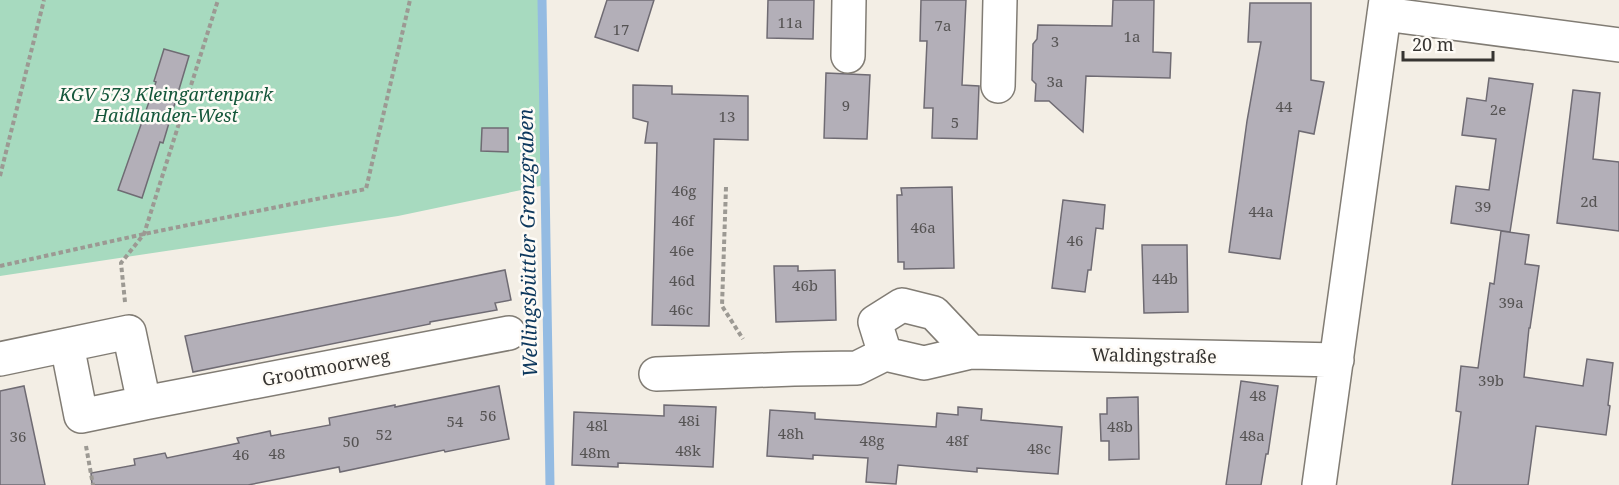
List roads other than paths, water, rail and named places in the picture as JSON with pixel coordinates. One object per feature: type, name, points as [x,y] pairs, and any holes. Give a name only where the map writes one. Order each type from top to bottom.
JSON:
[{"type":"street","points":[[848,56],[849,0]]},
{"type":"street","points":[[998,86],[1000,0]]},
{"type":"street","points":[[1319,485],[1385,7],[1619,45]]},
{"type":"street","points":[[656,374],[857,368],[885,354],[875,322],[902,305],[933,313],[971,352]]},
{"type":"street","points":[[0,359],[129,332],[144,404]]},
{"type":"street","name":"Grootmoorweg","points":[[68,345],[81,416],[508,333]]},
{"type":"street","name":"Waldingstraße","points":[[885,354],[924,363],[971,352],[1336,360]]},
{"type":"waterway","name":"Wellingsbüttler Grenzgraben","points":[[542,0],[550,485]]},
{"type":"park label","name":"KGV 573 Kleingartenpark Haidlanden-West","points":[[166,106]]}]
